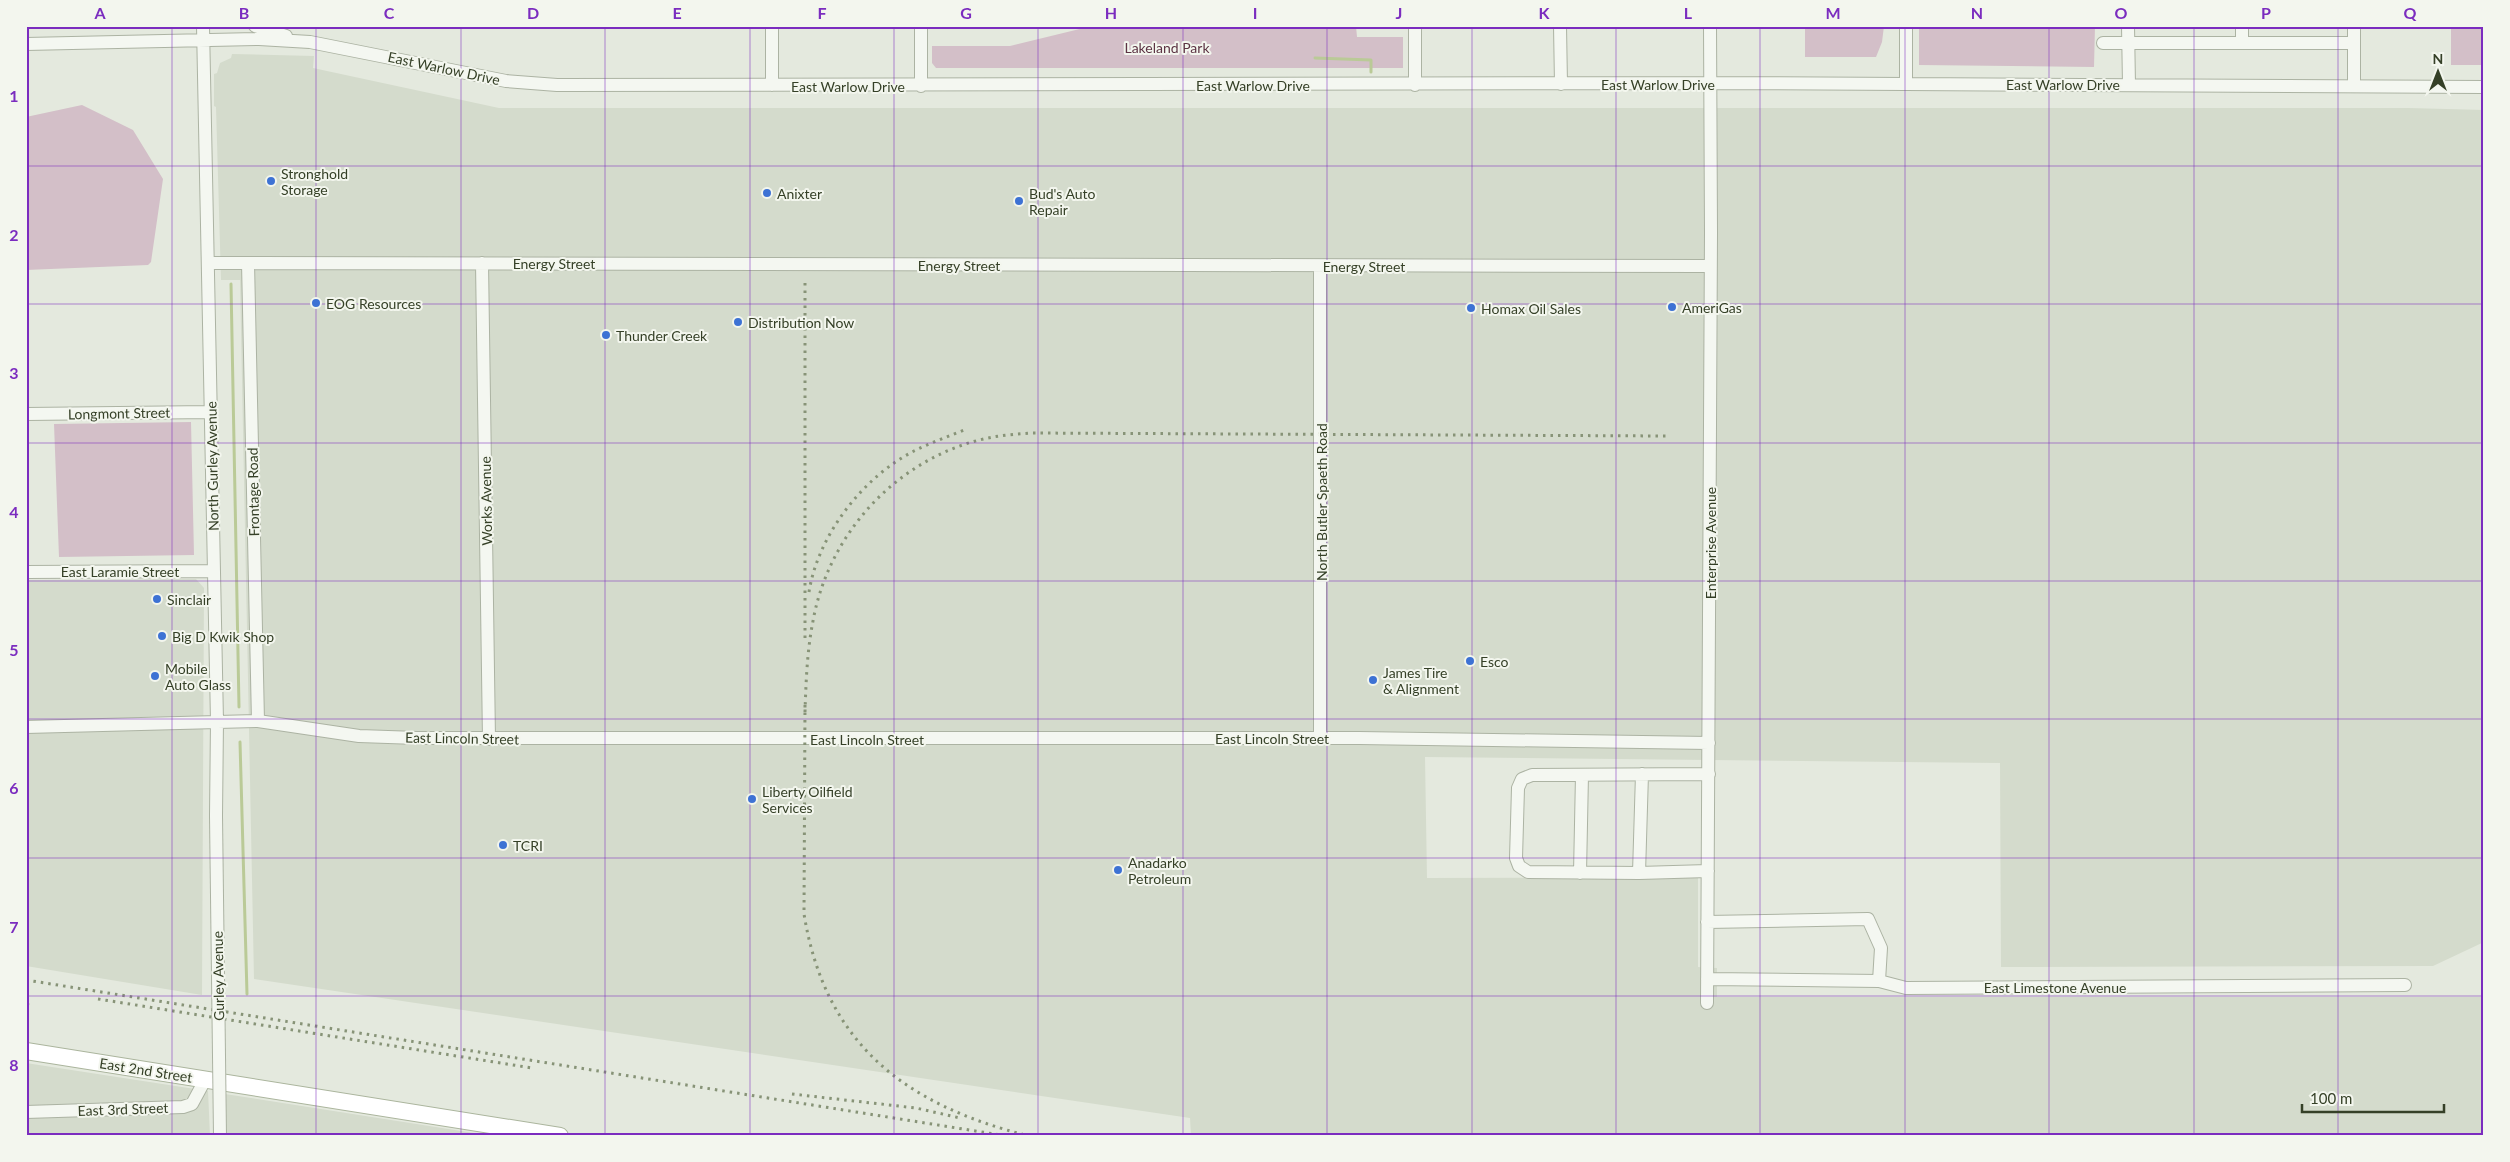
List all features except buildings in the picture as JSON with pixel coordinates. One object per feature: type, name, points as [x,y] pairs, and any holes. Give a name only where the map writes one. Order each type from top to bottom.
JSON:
[{"type":"main road","name":"East 2nd Street","points":[[26,1051],[560,1136]]},
{"type":"street","points":[[203,26],[204,40]]},
{"type":"street","points":[[255,26],[310,42]]},
{"type":"street","points":[[772,26],[772,85]]},
{"type":"street","points":[[921,26],[921,86]]},
{"type":"street","points":[[1415,26],[1415,85]]},
{"type":"street","points":[[1560,26],[1561,84]]},
{"type":"street","name":"Enterprise Avenue","points":[[1707,1003],[1710,266],[1712,233],[1709,84],[1710,26]]},
{"type":"street","points":[[1906,26],[1906,84]]},
{"type":"street","points":[[2128,26],[2129,84]]},
{"type":"street","points":[[2242,26],[2242,43]]},
{"type":"street","points":[[2354,26],[2354,84]]},
{"type":"street","name":"East Warlow Drive","points":[[26,44],[259,39],[310,42],[506,81],[557,85],[2354,84],[2484,87]]},
{"type":"street","name":"North Gurley Avenue","points":[[204,40],[216,816]]},
{"type":"street","points":[[2103,44],[2354,43]]},
{"type":"street","name":"Energy Street","points":[[208,263],[482,262],[1710,266]]},
{"type":"street","name":"Works Avenue","points":[[482,262],[490,739]]},
{"type":"street","name":"Frontage Road","points":[[248,263],[258,721]]},
{"type":"street","name":"North Butler Spaeth Road","points":[[1320,266],[1320,738]]},
{"type":"street","name":"Longmont Street","points":[[26,414],[211,412]]},
{"type":"street","name":"East Laramie Street","points":[[26,572],[213,570]]},
{"type":"street","name":"East Lincoln Street","points":[[26,727],[258,721],[359,736],[490,739],[1320,738],[1709,743]]},
{"type":"street","points":[[1639,874],[1642,774]]},
{"type":"street","points":[[1708,871],[1639,874],[1528,872],[1519,866],[1516,858],[1518,788],[1522,779],[1532,775],[1709,774]]},
{"type":"street","points":[[1580,873],[1582,775]]},
{"type":"street","name":"Gurley Avenue","points":[[216,816],[220,1136]]},
{"type":"street","points":[[1708,922],[1868,919],[1881,948],[1879,981]]},
{"type":"street","name":"East Limestone Avenue","points":[[1707,978],[1879,981],[1906,988],[2405,985]]},
{"type":"street","name":"East 3rd Street","points":[[26,1112],[183,1107],[192,1104],[205,1080]]},
{"type":"shaded area","points":[[232,54],[314,56],[313,68],[499,108],[2409,108],[2484,110],[2484,942],[2433,966],[2001,967],[2000,763],[1425,757],[1427,878],[1698,877],[1698,967],[1717,968],[1717,997],[2484,997],[2484,1136],[1191,1136],[1190,1118],[254,979],[240,280],[221,280],[216,107],[214,106],[214,74],[217,73],[220,63],[231,58]]},
{"type":"shaded area","points":[[196,579],[204,588],[202,995],[26,966],[26,580]]},
{"type":"shaded area","points":[[26,1063],[208,1091],[210,1136],[26,1136]]},
{"type":"shaded area","points":[[225,1094],[493,1136],[226,1136]]},
{"type":"green space","name":"Lakeland Park","points":[[1092,26],[1356,26],[1357,37],[1403,37],[1403,68],[936,68],[932,63],[932,46],[1010,46]]},
{"type":"green space","points":[[1805,26],[1884,26],[1882,42],[1876,57],[1805,57]]},
{"type":"green space","points":[[1919,26],[2095,26],[2094,67],[1919,65]]},
{"type":"green space","points":[[2451,26],[2484,26],[2484,65],[2451,65]]},
{"type":"green space","points":[[82,105],[133,130],[163,179],[151,262],[148,265],[26,270],[26,117]]},
{"type":"green space","points":[[191,422],[194,555],[59,557],[54,424]]},
{"type":"waterway","points":[[1315,58],[1371,60],[1371,72]]},
{"type":"waterway","points":[[231,284],[239,707]]},
{"type":"waterway","points":[[240,742],[247,994]]},
{"type":"railway","points":[[805,283],[805,640]]},
{"type":"railway","points":[[809,592],[822,550],[833,529],[861,492],[895,462],[920,448],[964,430]]},
{"type":"railway","points":[[805,712],[808,655],[813,621],[822,588],[835,557],[853,528],[874,502],[900,479],[928,460],[960,446],[993,437],[1031,433],[1668,436]]},
{"type":"railway","points":[[805,705],[804,914],[815,960],[831,999],[852,1033],[878,1062],[909,1086],[944,1107],[985,1123],[1029,1136]]},
{"type":"railway","points":[[26,980],[1007,1136]]},
{"type":"railway","points":[[98,999],[532,1068]]},
{"type":"railway","points":[[792,1094],[916,1108],[960,1118]]},
{"type":"place","name":"Stronghold Storage","points":[[271,181]]},
{"type":"place","name":"Anixter","points":[[767,193]]},
{"type":"place","name":"Bud's Auto Repair","points":[[1019,201]]},
{"type":"place","name":"EOG Resources","points":[[316,303]]},
{"type":"place","name":"AmeriGas","points":[[1672,307]]},
{"type":"place","name":"Homax Oil Sales","points":[[1471,308]]},
{"type":"place","name":"Distribution Now","points":[[738,322]]},
{"type":"place","name":"Thunder Creek","points":[[606,335]]},
{"type":"place","name":"Sinclair","points":[[157,599]]},
{"type":"place","name":"Big D Kwik Shop","points":[[162,636]]},
{"type":"place","name":"Esco","points":[[1470,661]]},
{"type":"place","name":"Mobile Auto Glass","points":[[155,676]]},
{"type":"place","name":"James Tire & Alignment","points":[[1373,680]]},
{"type":"place","name":"Liberty Oilfield Services","points":[[752,799]]},
{"type":"place","name":"TCRI","points":[[503,845]]},
{"type":"place","name":"Anadarko Petroleum","points":[[1118,870]]}]
